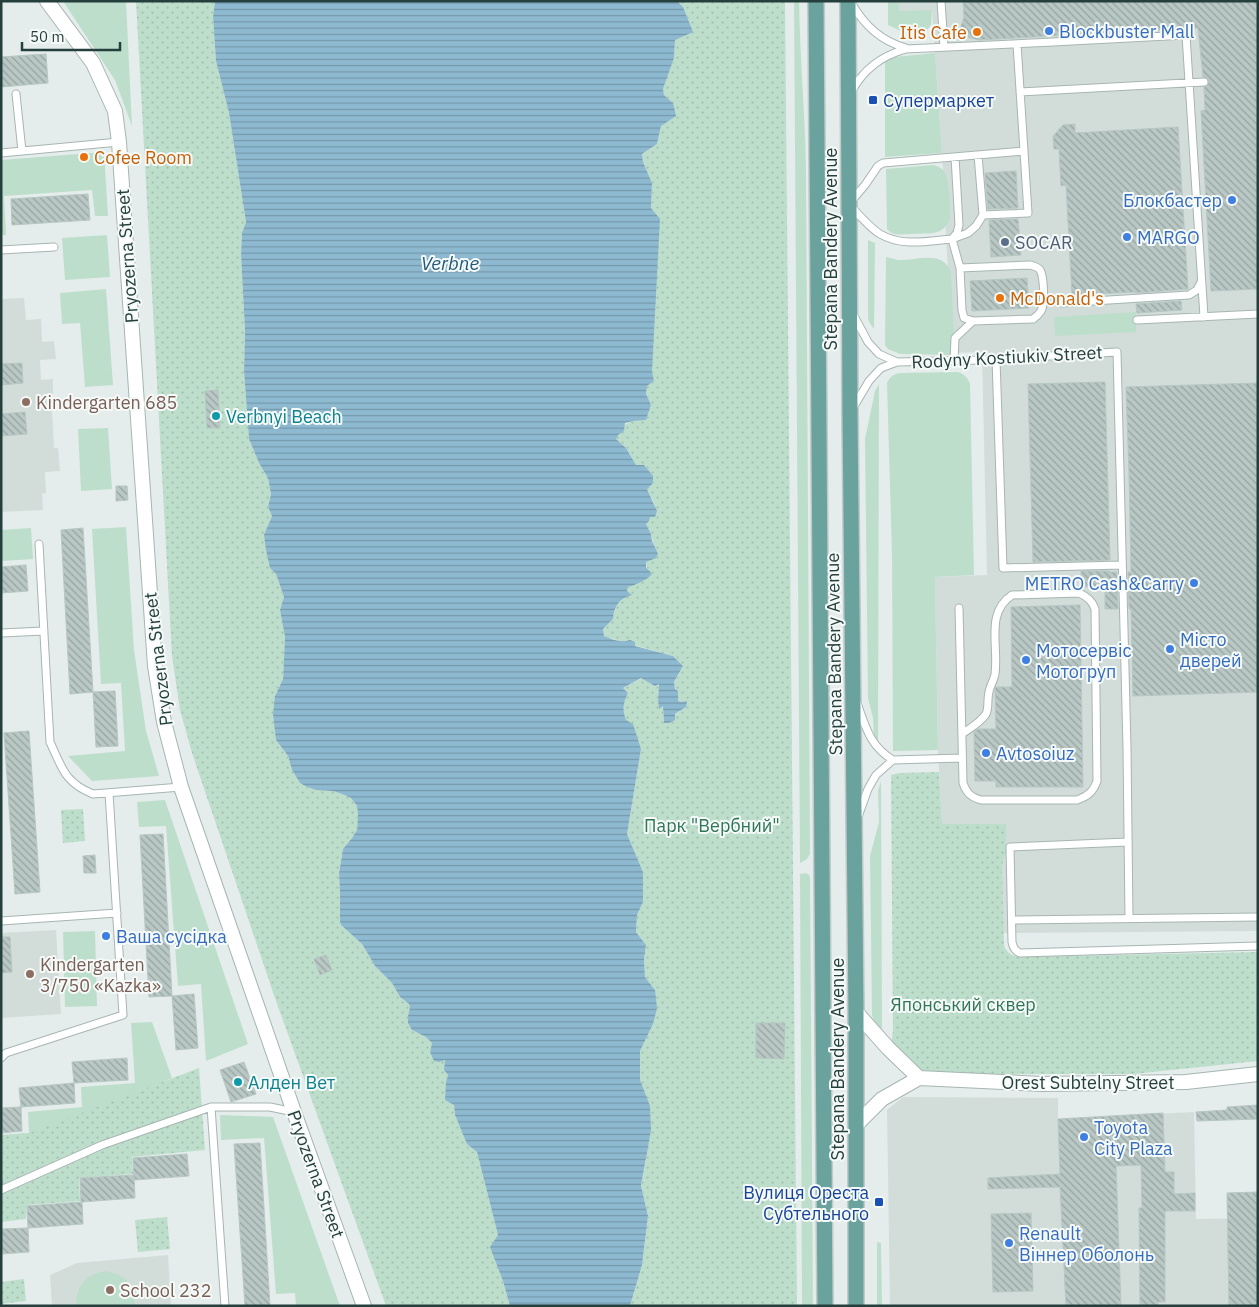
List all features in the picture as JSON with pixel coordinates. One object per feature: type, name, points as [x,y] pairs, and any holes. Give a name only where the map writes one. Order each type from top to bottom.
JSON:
[{"type":"main road","name":"Stepana Bandery Avenue","points":[[816,1],[825,1306]]},
{"type":"main road","name":"Stepana Bandery Avenue","points":[[849,1],[849,307],[855,824],[856,1306]]},
{"type":"street","name":"Pryozerna Street","points":[[47,1],[93,63],[114,111],[119,142],[155,666],[164,722],[181,787],[294,1112],[364,1306]]},
{"type":"street","points":[[856,1012],[888,1048],[919,1078],[882,1099],[856,1125]]},
{"type":"street","name":"Orest Subtelny Street","points":[[919,1078],[1042,1084],[1186,1082],[1258,1074]]},
{"type":"lane","points":[[849,1],[868,25],[878,34],[890,43],[906,48]]},
{"type":"lane","points":[[941,1],[944,47]]},
{"type":"lane","points":[[848,97],[855,85],[878,61],[906,48],[1017,44],[1186,34],[1204,317]]},
{"type":"lane","points":[[982,215],[1028,213],[1017,44]]},
{"type":"lane","points":[[1020,92],[1204,82]]},
{"type":"lane","points":[[16,94],[22,151]]},
{"type":"lane","points":[[1,153],[119,142]]},
{"type":"lane","points":[[978,155],[982,215],[976,226],[968,233],[952,239],[905,242],[894,240],[878,233],[849,204],[878,166],[883,163],[1024,151]]},
{"type":"lane","points":[[952,239],[957,233],[959,225],[955,157]]},
{"type":"lane","points":[[952,239],[960,268],[964,318],[973,321],[1033,319],[1042,310],[1044,302],[1042,274],[1036,266],[960,268]]},
{"type":"lane","points":[[1,250],[54,247]]},
{"type":"lane","points":[[1061,303],[1189,295],[1197,290],[1201,278]]},
{"type":"lane","points":[[849,307],[868,342],[881,356],[897,362]]},
{"type":"lane","points":[[1137,320],[1258,314]]},
{"type":"lane","points":[[954,361],[955,338],[973,321]]},
{"type":"lane","name":"Rodyny Kostiukiv Street","points":[[897,362],[954,361],[1116,352],[1121,565]]},
{"type":"lane","points":[[996,359],[1003,568],[1121,565],[1127,748],[1129,918]]},
{"type":"lane","points":[[850,413],[869,381],[881,368],[897,362]]},
{"type":"lane","points":[[39,544],[50,742],[68,779],[81,789],[93,794],[181,787]]},
{"type":"lane","points":[[959,608],[962,758],[963,783],[966,791],[972,798],[982,800],[1077,800],[1086,796],[1094,789],[1097,781],[1095,609],[1093,602],[1079,593],[1012,595],[1006,599],[995,619],[995,674],[989,692],[987,713],[978,723],[962,734]]},
{"type":"lane","points":[[1,633],[44,632]]},
{"type":"lane","points":[[853,692],[869,737],[888,757],[894,760],[962,758]]},
{"type":"lane","points":[[855,824],[876,775],[894,760]]},
{"type":"lane","points":[[1,1058],[6,1052],[123,1016],[109,793]]},
{"type":"lane","points":[[1127,842],[1010,847],[1012,942],[1016,951],[1020,953],[1258,946]]},
{"type":"lane","points":[[1,921],[117,913]]},
{"type":"lane","points":[[1012,920],[1258,917]]},
{"type":"lane","points":[[1,1190],[102,1145],[211,1108],[270,1107],[294,1112]]},
{"type":"lane","points":[[211,1108],[225,1306]]},
{"type":"shaded area","points":[[899,1],[1258,1],[1258,931],[1001,932],[942,824],[938,750],[935,577],[987,575],[982,352],[952,353],[942,153],[932,11],[899,11]]},
{"type":"shaded area","name":"Kindergarten 685","points":[[24,298],[26,320],[41,319],[42,342],[54,341],[56,359],[40,360],[41,380],[53,379],[53,394],[51,394],[54,448],[58,448],[60,471],[45,472],[46,493],[42,494],[43,510],[1,512],[1,299]]},
{"type":"shaded area","name":"Kindergarten 3/750 «Kazka»","points":[[56,930],[61,1014],[1,1018],[1,933]]},
{"type":"shaded area","points":[[903,1097],[1058,1098],[1058,1119],[1194,1112],[1196,1219],[1258,1218],[1258,1306],[890,1306],[887,1110]]},
{"type":"shaded area","name":"School 232","points":[[168,1255],[171,1306],[52,1306],[50,1275],[77,1263]]},
{"type":"green space","points":[[63,1],[126,1],[132,126],[115,80]]},
{"type":"green space","points":[[136,1],[215,1],[213,17],[216,61],[229,113],[246,222],[242,233],[241,254],[245,331],[244,371],[249,439],[259,463],[268,477],[271,494],[268,507],[272,516],[269,523],[270,568],[276,574],[284,597],[280,610],[285,637],[283,679],[275,696],[276,740],[288,756],[292,770],[300,783],[316,790],[333,791],[342,794],[351,798],[357,806],[357,830],[343,849],[339,872],[340,922],[362,944],[375,966],[392,983],[400,997],[409,1004],[408,1016],[412,1030],[426,1037],[432,1043],[430,1052],[445,1060],[448,1075],[446,1082],[454,1105],[455,1115],[467,1143],[477,1152],[498,1235],[503,1281],[510,1306],[386,1306],[276,1001],[192,753],[180,710],[172,656]]},
{"type":"green space","name":"Парк \"Вербний\"","points":[[677,1],[785,1],[797,1306],[630,1306],[642,1265],[648,1216],[641,1187],[646,1160],[643,1089],[640,1080],[640,1051],[653,1024],[655,990],[645,977],[644,960],[646,945],[636,932],[637,915],[643,902],[643,872],[627,834],[641,749],[623,712],[624,702],[628,693],[623,688],[642,678],[659,684],[658,701],[659,708],[663,705],[664,723],[686,707],[686,701],[678,701],[674,683],[683,666],[673,656],[609,638],[604,636],[603,629],[613,619],[618,604],[631,594],[626,591],[627,587],[640,582],[651,574],[646,564],[655,549],[646,524],[655,505],[647,489],[648,470],[644,465],[636,465],[626,448],[616,439],[623,426],[635,421],[646,420],[651,405],[646,394],[647,386],[654,381],[652,371],[652,183],[643,162],[642,154],[657,144],[661,126],[673,103],[664,95],[663,89],[674,58],[675,40],[683,7]]},
{"type":"green space","points":[[794,1],[799,1],[806,170],[810,854],[807,859],[800,863]]},
{"type":"green space","points":[[888,1],[899,1],[899,11],[932,10],[931,25],[927,30],[901,31],[888,25]]},
{"type":"green space","points":[[935,53],[942,153],[885,157],[885,62],[894,57]]},
{"type":"green space","points":[[104,152],[108,216],[95,216],[92,190],[4,196],[6,235],[1,235],[1,160]]},
{"type":"green space","points":[[933,165],[943,170],[948,181],[950,212],[947,225],[940,231],[933,233],[898,234],[889,232],[887,229],[886,169]]},
{"type":"green space","points":[[107,235],[110,277],[65,280],[62,238]]},
{"type":"green space","points":[[868,240],[875,243],[874,329],[868,318]]},
{"type":"green space","points":[[886,257],[898,260],[935,258],[947,265],[951,272],[954,335],[951,339],[951,355],[900,354],[888,349],[885,345]]},
{"type":"green space","points":[[106,289],[113,385],[85,387],[80,323],[62,324],[60,293]]},
{"type":"green space","points":[[1136,312],[1136,332],[1055,336],[1054,317]]},
{"type":"green space","points":[[958,372],[966,376],[970,384],[974,575],[935,577],[938,750],[893,751],[892,555],[887,383],[892,376],[900,373]]},
{"type":"green space","points":[[879,384],[878,745],[874,738],[873,718],[868,698],[865,439],[875,391]]},
{"type":"green space","points":[[108,428],[112,489],[81,491],[78,429]]},
{"type":"green space","points":[[126,527],[134,650],[146,731],[159,776],[92,781],[68,756],[125,751],[121,683],[101,684],[92,529]]},
{"type":"green space","points":[[31,528],[33,559],[1,561],[1,530]]},
{"type":"green space","name":"Японський сквер","points":[[939,772],[942,824],[1006,824],[1006,851],[1002,865],[1004,946],[1008,952],[1019,957],[1258,952],[1258,1061],[1133,1074],[931,1074],[919,1069],[905,1058],[891,1044],[893,1031],[891,775]]},
{"type":"green space","points":[[881,781],[881,1036],[876,1029],[872,1015],[870,856],[879,822],[878,791]]},
{"type":"green space","points":[[165,800],[248,1044],[206,1061],[201,984],[178,986],[166,826],[139,827],[137,802]]},
{"type":"green space","points":[[83,809],[85,841],[63,843],[61,810]]},
{"type":"green space","points":[[806,873],[810,878],[813,1306],[802,1306],[800,874]]},
{"type":"green space","points":[[95,931],[97,1006],[65,1007],[63,932]]},
{"type":"green space","points":[[152,1022],[172,1078],[1,1150],[1,1135],[29,1133],[28,1112],[82,1107],[81,1087],[135,1083],[131,1023]]},
{"type":"green space","points":[[199,1068],[205,1150],[132,1157],[133,1174],[79,1178],[80,1201],[27,1205],[26,1219],[1,1222],[1,1135],[29,1133]]},
{"type":"green space","points":[[220,1115],[273,1117],[340,1306],[296,1306],[295,1293],[276,1294],[264,1138],[221,1140]]},
{"type":"green space","points":[[167,1217],[170,1249],[138,1252],[135,1220]]},
{"type":"green space","points":[[877,1242],[881,1243],[882,1306],[877,1306]]},
{"type":"green space","points":[[106,1271],[119,1275],[128,1282],[133,1292],[135,1306],[76,1306],[80,1286],[93,1275]]},
{"type":"green space","points":[[24,1279],[26,1301],[1,1304],[1,1282]]},
{"type":"water","name":"Verbne","points":[[215,1],[677,1],[683,7],[693,32],[675,40],[674,58],[663,89],[664,95],[673,103],[676,116],[661,126],[657,144],[642,154],[643,162],[652,183],[651,208],[660,219],[652,371],[654,381],[647,386],[646,394],[651,405],[646,420],[625,423],[624,431],[616,439],[626,448],[636,465],[644,465],[653,476],[653,483],[647,489],[657,511],[655,517],[650,517],[646,524],[658,554],[656,558],[646,562],[646,567],[652,574],[640,582],[627,587],[627,591],[632,595],[627,596],[618,604],[613,619],[603,629],[604,636],[611,639],[620,641],[630,640],[635,642],[635,646],[673,656],[683,666],[674,682],[675,689],[678,691],[678,701],[687,701],[686,707],[675,714],[675,720],[664,723],[663,706],[659,709],[659,684],[655,686],[641,678],[623,688],[628,693],[624,706],[626,720],[633,724],[641,749],[627,834],[643,872],[643,902],[637,915],[636,932],[646,945],[644,960],[645,977],[655,990],[657,1008],[653,1024],[640,1051],[640,1080],[650,1106],[651,1130],[641,1186],[648,1216],[642,1265],[630,1306],[510,1306],[490,1247],[498,1235],[477,1152],[467,1144],[455,1115],[454,1105],[445,1100],[448,1075],[444,1070],[445,1060],[434,1061],[430,1052],[432,1043],[426,1037],[412,1030],[408,1023],[409,1004],[400,997],[392,983],[375,966],[362,944],[340,922],[339,873],[343,849],[357,830],[357,806],[351,798],[342,794],[333,791],[316,790],[300,783],[292,770],[288,756],[276,740],[273,714],[275,696],[283,679],[285,637],[280,610],[284,597],[276,574],[270,568],[266,550],[264,535],[272,516],[268,507],[271,494],[268,478],[259,463],[249,439],[244,371],[245,331],[241,254],[242,233],[246,222],[229,113],[216,61],[213,17]]},
{"type":"building","points":[[963,1],[1258,1],[1258,289],[1211,291],[1201,111],[1205,110],[1204,87],[1209,82],[1208,79],[1203,77],[1198,28],[979,40],[958,35],[964,17]]},
{"type":"building","points":[[46,54],[48,83],[1,87],[1,57]]},
{"type":"building","name":"MARGO","points":[[1075,124],[1075,133],[1178,127],[1188,289],[1072,295],[1066,185],[1061,186],[1059,149],[1054,149],[1053,136],[1063,125]]},
{"type":"building","points":[[1016,171],[1018,208],[988,209],[985,173]]},
{"type":"building","points":[[88,194],[90,220],[12,225],[11,199]]},
{"type":"building","name":"SOCAR","points":[[1018,219],[1021,255],[991,257],[989,220]]},
{"type":"building","name":"McDonald's","points":[[1027,278],[1029,308],[972,311],[970,281]]},
{"type":"building","points":[[1181,301],[1182,310],[1137,313],[1136,304]]},
{"type":"building","points":[[22,363],[23,383],[1,385],[1,364]]},
{"type":"building","points":[[1105,382],[1110,560],[1033,562],[1028,384]]},
{"type":"building","name":"METRO Cash&Carry","points":[[1258,383],[1258,692],[1133,696],[1131,609],[1129,609],[1128,572],[1131,572],[1126,387]]},
{"type":"building","points":[[218,390],[220,428],[207,428],[205,391]]},
{"type":"building","points":[[25,412],[27,434],[1,436],[1,414]]},
{"type":"building","points":[[116,486],[127,486],[128,500],[116,501]]},
{"type":"building","points":[[83,528],[93,692],[70,694],[61,530]]},
{"type":"building","points":[[26,565],[28,591],[1,593],[1,567]]},
{"type":"building","points":[[1081,571],[1117,572],[1118,609],[1105,609],[1105,586],[1081,587]]},
{"type":"building","points":[[1080,605],[1083,787],[996,787],[996,781],[975,781],[974,732],[978,729],[996,729],[995,689],[996,687],[1012,687],[1011,607]]},
{"type":"building","points":[[115,691],[118,746],[96,747],[93,692]]},
{"type":"building","points":[[29,731],[40,892],[15,894],[4,733]]},
{"type":"building","points":[[163,834],[172,996],[149,997],[140,835]]},
{"type":"building","points":[[95,855],[96,873],[84,873],[83,856]]},
{"type":"building","points":[[1,937],[10,937],[12,972],[1,973]]},
{"type":"building","points":[[326,955],[332,970],[320,975],[314,959]]},
{"type":"building","points":[[194,994],[198,1048],[176,1050],[172,996]]},
{"type":"building","points":[[756,1023],[785,1023],[784,1059],[756,1058]]},
{"type":"building","points":[[127,1058],[128,1080],[74,1083],[72,1062]]},
{"type":"building","name":"Алден Вет","points":[[244,1062],[256,1094],[231,1102],[220,1070]]},
{"type":"building","points":[[74,1083],[75,1103],[21,1107],[19,1088]]},
{"type":"building","points":[[1258,1105],[1258,1119],[1197,1121],[1196,1112]]},
{"type":"building","points":[[21,1107],[22,1131],[1,1133],[1,1108]]},
{"type":"building","points":[[1163,1113],[1165,1172],[1174,1172],[1174,1194],[1195,1193],[1195,1211],[1165,1211],[1165,1302],[1158,1302],[1158,1306],[1140,1306],[1139,1208],[1142,1208],[1141,1165],[1116,1166],[1121,1306],[1066,1306],[1060,1187],[988,1189],[988,1178],[1060,1174],[1058,1119]]},
{"type":"building","points":[[260,1143],[270,1306],[245,1306],[234,1144]]},
{"type":"building","points":[[187,1154],[189,1176],[134,1180],[133,1158]]},
{"type":"building","points":[[134,1175],[135,1198],[81,1202],[80,1178]]},
{"type":"building","points":[[1258,1192],[1258,1306],[1229,1306],[1227,1193]]},
{"type":"building","points":[[82,1202],[83,1224],[28,1228],[27,1206]]},
{"type":"building","points":[[1031,1213],[1033,1291],[993,1292],[991,1214]]},
{"type":"building","points":[[28,1228],[29,1252],[1,1254],[1,1229]]},
{"type":"place","name":"Blockbuster Mall","points":[[1049,31]]},
{"type":"place","name":"Itis Cafe","points":[[977,32]]},
{"type":"place","name":"Супермаркет","points":[[873,100]]},
{"type":"place","name":"Cofee Room","points":[[84,157]]},
{"type":"place","name":"Блокбастер","points":[[1232,200]]},
{"type":"place","name":"MARGO","points":[[1127,237]]},
{"type":"place","name":"SOCAR","points":[[1005,242]]},
{"type":"place","name":"McDonald's","points":[[1000,298]]},
{"type":"place","name":"Kindergarten 685","points":[[26,402]]},
{"type":"place","name":"Verbnyi Beach","points":[[216,416]]},
{"type":"place","name":"METRO Cash&Carry","points":[[1194,583]]},
{"type":"place","name":"Місто дверей","points":[[1170,649]]},
{"type":"place","name":"Мотосервіс Мотогруп","points":[[1026,660]]},
{"type":"place","name":"Avtosoiuz","points":[[986,753]]},
{"type":"place","name":"Ваша сусідка","points":[[106,936]]},
{"type":"place","name":"Kindergarten 3/750 «Kazka»","points":[[30,974]]},
{"type":"place","name":"Алден Вет","points":[[238,1082]]},
{"type":"place","name":"Toyota City Plaza","points":[[1084,1137]]},
{"type":"place","name":"Вулиця Ореста Субтельного","points":[[879,1202]]},
{"type":"place","name":"Renault Віннер Оболонь","points":[[1009,1243]]},
{"type":"place","name":"School 232","points":[[110,1290]]}]
